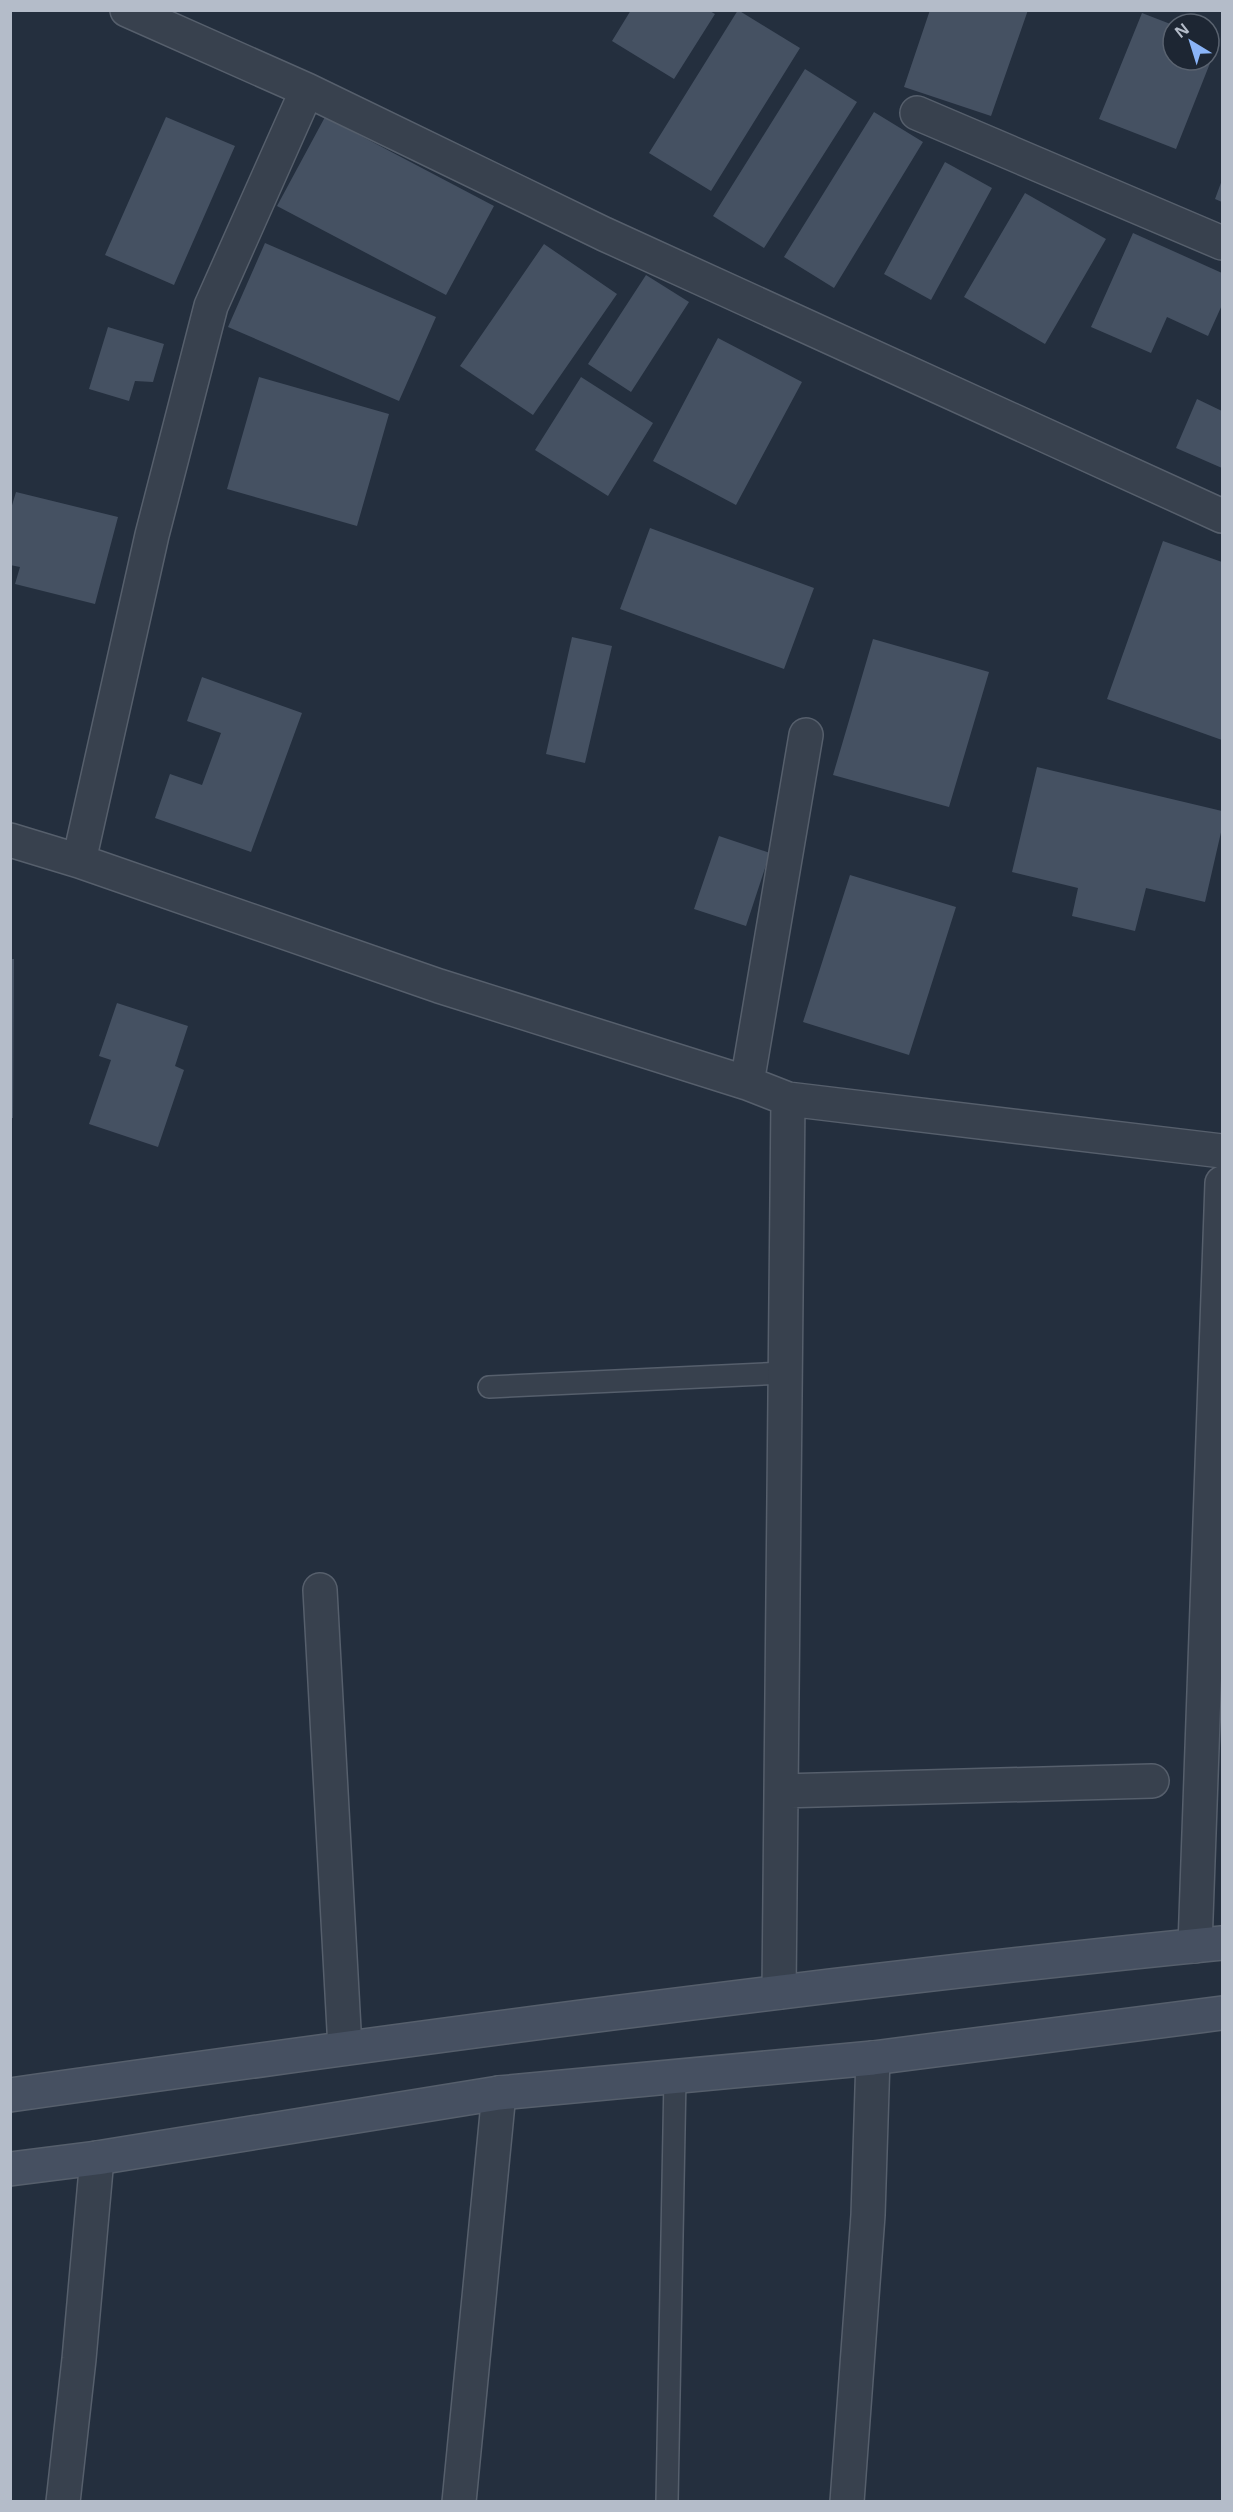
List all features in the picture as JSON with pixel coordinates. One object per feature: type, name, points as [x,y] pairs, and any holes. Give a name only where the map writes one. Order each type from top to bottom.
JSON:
[{"type":"main road","points":[[10,2095],[345,2048],[779,1992],[1209,1945]]},
{"type":"main road","points":[[10,2169],[98,2158],[499,2093],[873,2058],[1222,2013]]},
{"type":"street","points":[[127,10],[307,90],[604,234],[1222,516]]},
{"type":"street","points":[[79,861],[152,535],[211,306],[307,90]]},
{"type":"street","points":[[916,113],[1222,243]]},
{"type":"street","points":[[747,1083],[806,735]]},
{"type":"street","points":[[10,840],[79,861],[439,986],[747,1083],[788,1099],[1222,1151]]},
{"type":"street","points":[[779,1992],[788,1099]]},
{"type":"street","points":[[1209,1945],[1222,1183]]},
{"type":"street","points":[[320,1590],[345,2048]]},
{"type":"street","points":[[781,1791],[1152,1781]]},
{"type":"street","points":[[847,2502],[868,2214],[873,2058]]},
{"type":"street","points":[[459,2502],[499,2093]]},
{"type":"street","points":[[63,2502],[98,2158]]},
{"type":"lane","points":[[489,1387],[785,1373]]},
{"type":"lane","points":[[667,2502],[675,2077]]},
{"type":"building","points":[[631,10],[708,10],[715,14],[674,79],[612,41]]},
{"type":"building","points":[[738,10],[800,48],[711,191],[649,153]]},
{"type":"building","points":[[930,10],[1028,10],[991,116],[904,87]]},
{"type":"building","points":[[1142,13],[1161,20],[1161,72],[1207,72],[1176,149],[1099,119]]},
{"type":"building","points":[[805,69],[857,102],[764,248],[713,216]]},
{"type":"building","points":[[874,112],[923,142],[834,288],[784,257]]},
{"type":"building","points":[[166,117],[235,146],[174,285],[105,255]]},
{"type":"building","points":[[325,117],[494,206],[446,295],[277,206]]},
{"type":"building","points":[[945,162],[992,188],[931,300],[884,274]]},
{"type":"building","points":[[1222,180],[1222,202],[1215,199]]},
{"type":"building","points":[[1025,193],[1106,239],[1045,344],[964,297]]},
{"type":"building","points":[[1133,233],[1222,273],[1222,305],[1208,336],[1167,317],[1151,353],[1091,327]]},
{"type":"building","points":[[265,243],[436,317],[399,401],[228,327]]},
{"type":"building","points":[[544,244],[617,294],[533,415],[460,366]]},
{"type":"building","points":[[646,275],[689,302],[631,392],[588,364]]},
{"type":"building","points":[[108,327],[164,344],[153,382],[135,381],[129,401],[89,389]]},
{"type":"building","points":[[718,338],[802,382],[736,505],[653,461]]},
{"type":"building","points":[[259,377],[389,414],[357,526],[227,489]]},
{"type":"building","points":[[581,377],[653,423],[608,496],[535,450]]},
{"type":"building","points":[[1197,399],[1222,411],[1222,468],[1176,448]]},
{"type":"building","points":[[16,492],[118,517],[95,604],[15,584],[20,567],[10,565],[10,512]]},
{"type":"building","points":[[650,528],[814,588],[784,669],[620,609]]},
{"type":"building","points":[[1163,541],[1222,562],[1222,740],[1107,699]]},
{"type":"building","points":[[572,637],[612,646],[585,763],[546,754]]},
{"type":"building","points":[[873,639],[989,672],[949,807],[833,775]]},
{"type":"building","points":[[202,677],[302,713],[251,852],[155,818],[170,774],[202,785],[221,733],[187,721]]},
{"type":"building","points":[[1037,767],[1222,811],[1222,828],[1205,902],[1146,888],[1135,931],[1072,916],[1078,888],[1012,872]]},
{"type":"building","points":[[719,836],[770,853],[746,926],[694,909]]},
{"type":"building","points":[[850,875],[956,907],[909,1055],[803,1022]]},
{"type":"building","points":[[10,959],[14,959],[13,1118],[10,1118]]},
{"type":"building","points":[[117,1003],[188,1026],[175,1066],[184,1070],[158,1147],[89,1124],[111,1060],[99,1056]]}]
